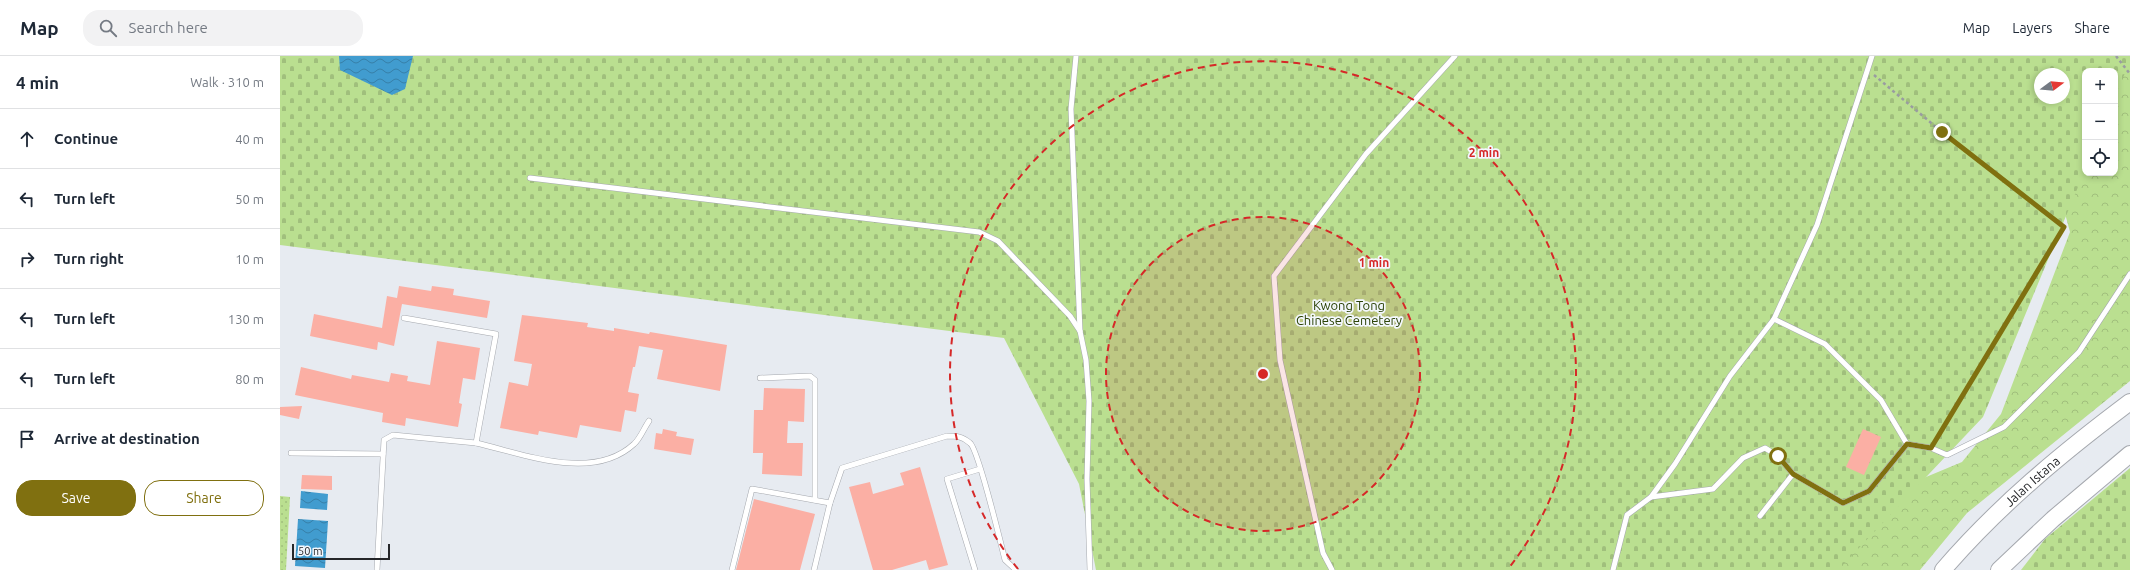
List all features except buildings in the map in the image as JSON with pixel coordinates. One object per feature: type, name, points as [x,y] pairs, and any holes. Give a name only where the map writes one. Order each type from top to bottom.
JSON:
[{"type":"main road","name":"Jalan Istana","points":[[1943,570],[1984,525],[2038,475],[2130,402]]},
{"type":"main road","points":[[2000,570],[2053,519],[2130,454]]},
{"type":"lane","points":[[1076,56],[1071,109],[1080,331],[1086,360],[1090,401],[1087,479],[1090,570]]},
{"type":"lane","points":[[1332,570],[1323,552],[1280,360],[1274,276],[1366,154],[1455,56]]},
{"type":"lane","points":[[1613,570],[1627,515],[1651,497],[1675,464],[1730,376],[1774,319],[1817,225],[1872,56]]},
{"type":"lane","points":[[530,178],[979,232],[998,241],[1070,316],[1080,331]]},
{"type":"lane","points":[[1774,319],[1824,344],[1881,400],[1907,444],[1931,448],[1947,455],[2004,427],[2079,352],[2130,274]]},
{"type":"lane","points":[[404,318],[496,334],[476,443]]},
{"type":"lane","points":[[760,378],[810,376],[815,380],[815,500]]},
{"type":"lane","points":[[377,570],[384,440],[393,435],[476,443],[563,463],[596,463],[622,454],[635,443],[649,421]]},
{"type":"lane","points":[[814,570],[830,503],[842,468],[947,436],[959,436],[971,443],[980,469],[1005,560],[1016,570]]},
{"type":"lane","points":[[1651,497],[1713,490],[1743,458],[1765,448],[1778,456],[1793,474],[1843,503],[1869,491],[1907,444]]},
{"type":"lane","points":[[291,453],[383,454]]},
{"type":"lane","points":[[975,570],[947,479],[980,469]]},
{"type":"lane","points":[[1760,516],[1793,474]]},
{"type":"lane","points":[[732,570],[752,489],[830,503]]},
{"type":"path","points":[[2116,56],[2130,74]]},
{"type":"path","points":[[1868,70],[1942,132],[2064,227],[1931,448]]},
{"type":"green space","name":"Kwong Tong Chinese Cemetery","points":[[280,56],[2130,56],[2130,61],[2118,90],[2118,68],[2082,68],[2083,176],[1983,417],[1838,570],[1096,570],[1079,484],[1004,338],[280,245]]},
{"type":"green space","points":[[2029,56],[2130,56],[2130,381],[1967,513],[1920,570],[1661,570],[1854,507],[1962,462],[2001,414],[2070,232],[2056,180],[2039,104],[2070,104],[2070,68],[2034,68],[2034,79]]},
{"type":"green space","points":[[2130,468],[2130,570],[2021,570],[2045,539]]},
{"type":"green space","points":[[280,496],[290,497],[286,570],[280,570]]},
{"type":"water","points":[[339,56],[413,56],[405,89],[392,95],[340,70]]},
{"type":"water","points":[[301,491],[328,494],[327,510],[300,508]]},
{"type":"water","points":[[298,519],[328,521],[325,568],[295,566]]},
{"type":"route","points":[[1778,456],[1793,474],[1843,503],[1869,491],[1907,444],[1931,448],[2064,227],[1942,132]]}]
